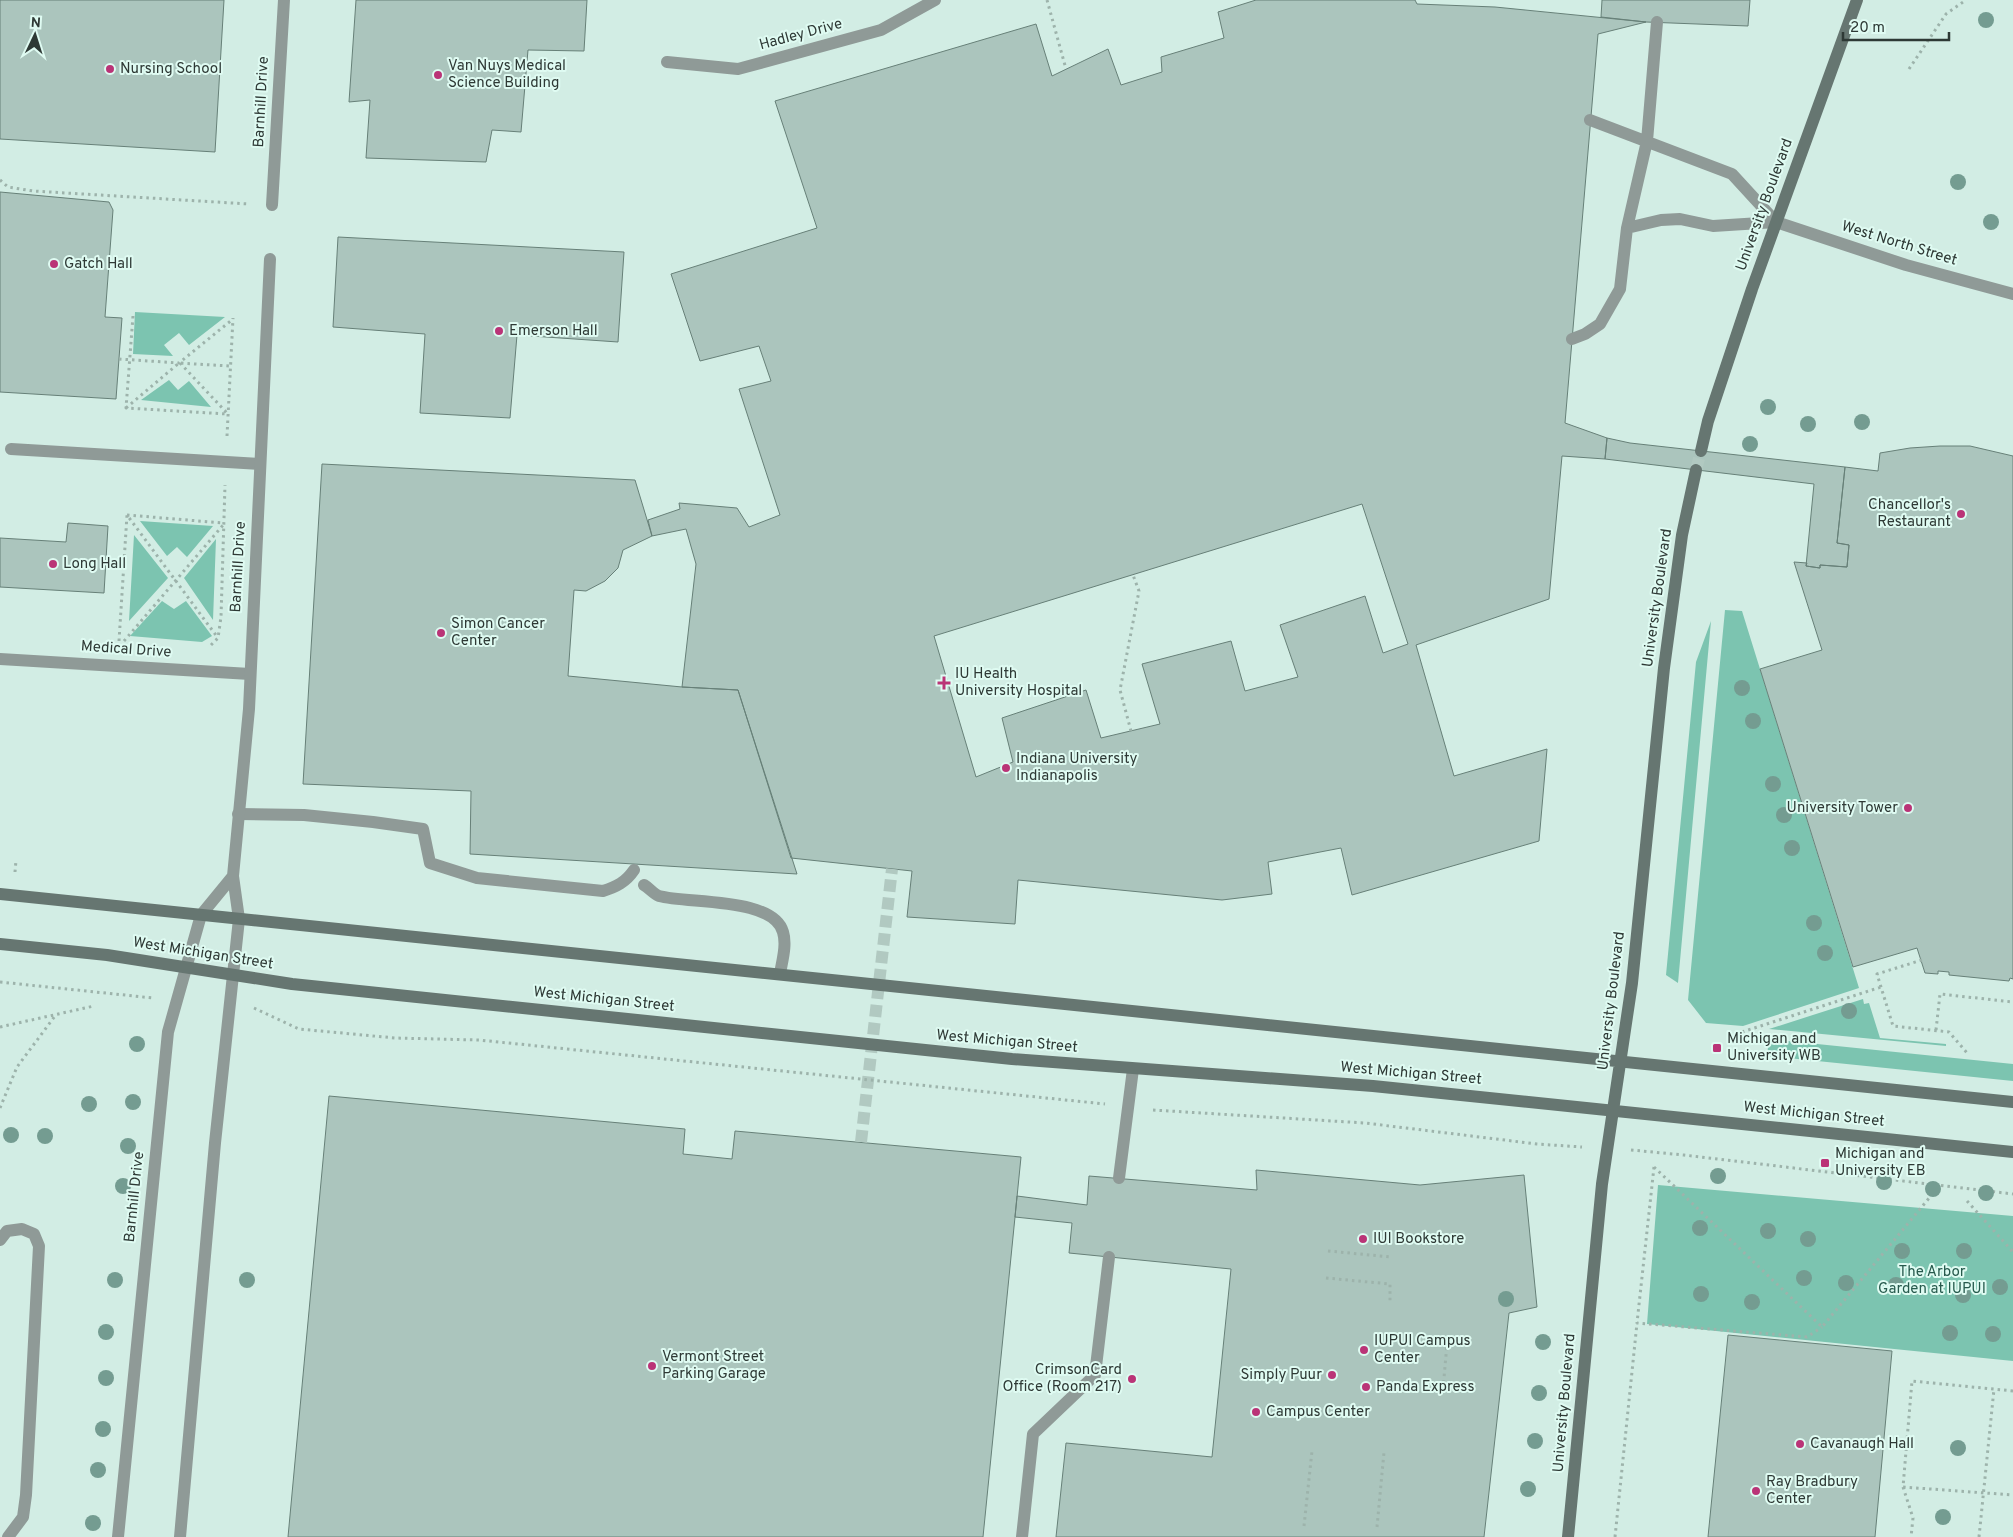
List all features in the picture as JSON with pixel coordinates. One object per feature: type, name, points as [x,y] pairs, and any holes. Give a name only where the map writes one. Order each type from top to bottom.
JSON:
[{"type":"main road","name":"University Boulevard","points":[[1701,451],[1708,421],[1752,289],[1857,0]]},
{"type":"main road","name":"University Boulevard","points":[[1568,1537],[1602,1184],[1632,984],[1673,589],[1696,470]]},
{"type":"main road","points":[[0,894],[2013,1102]]},
{"type":"main road","name":"West Michigan Street","points":[[0,944],[107,955],[312,986],[1012,1059],[1373,1086],[2013,1152]]},
{"type":"street","name":"Barnhill Drive","points":[[272,205],[284,0]]},
{"type":"street","name":"Hadley Drive","points":[[667,62],[738,69],[881,30],[935,0]]},
{"type":"street","points":[[1572,339],[1585,334],[1600,324],[1620,289],[1627,228],[1646,141],[1657,22]]},
{"type":"street","points":[[1590,120],[1732,174],[1776,222]]},
{"type":"street","points":[[1627,228],[1661,220],[1680,219],[1713,226],[1776,222]]},
{"type":"street","name":"West North Street","points":[[1776,222],[1906,265],[2013,294]]},
{"type":"street","name":"Barnhill Drive","points":[[180,1537],[214,1143],[239,919],[233,876],[248,709],[270,259]]},
{"type":"street","points":[[11,450],[260,464]]},
{"type":"street","name":"Medical Drive","points":[[0,659],[250,674]]},
{"type":"street","points":[[238,814],[304,815],[373,822],[423,830],[430,863],[477,878],[602,891],[616,887],[630,877],[634,870]]},
{"type":"street","name":"Barnhill Drive","points":[[118,1537],[168,1032],[201,915],[233,876]]},
{"type":"street","points":[[644,885],[658,896],[752,908],[771,916],[783,931],[784,944],[780,974]]},
{"type":"street","points":[[1119,1178],[1133,1069]]},
{"type":"street","points":[[0,1240],[7,1231],[22,1229],[34,1234],[39,1246],[25,1502],[23,1517],[8,1537]]},
{"type":"street","points":[[1022,1537],[1033,1434],[1095,1375],[1109,1257]]},
{"type":"path","points":[[1047,0],[1066,69]]},
{"type":"path","points":[[1909,69],[1946,14],[1966,0]]},
{"type":"path","points":[[0,180],[8,187],[33,191],[272,205]]},
{"type":"path","points":[[126,408],[133,316]]},
{"type":"path","points":[[126,408],[233,318],[218,638],[205,650]]},
{"type":"path","points":[[119,359],[230,366]]},
{"type":"path","points":[[179,363],[228,414]]},
{"type":"path","points":[[126,408],[228,414]]},
{"type":"path","points":[[127,515],[224,523]]},
{"type":"path","points":[[127,515],[119,647],[224,523]]},
{"type":"path","points":[[127,515],[218,638]]},
{"type":"path","points":[[1131,731],[1120,690],[1139,591],[1133,575]]},
{"type":"path","points":[[1922,960],[1877,974],[1893,1026],[1949,1032],[1968,1054]]},
{"type":"path","points":[[0,982],[142,997]]},
{"type":"path","points":[[1742,1032],[1881,987]]},
{"type":"path","points":[[1936,1030],[1940,994],[2013,1002]]},
{"type":"path","points":[[0,1027],[94,1006]]},
{"type":"path","points":[[252,1007],[300,1028],[395,1038],[478,1040],[904,1085],[1087,1102]]},
{"type":"path","points":[[0,1108],[17,1067],[55,1016]]},
{"type":"path","points":[[1165,1112],[1366,1123],[1537,1144],[1569,1146]]},
{"type":"path","points":[[1646,1152],[2013,1194]]},
{"type":"path","points":[[1615,1537],[1654,1167],[1822,1327]]},
{"type":"path","points":[[1637,1323],[1807,1338],[1822,1327],[1930,1197]]},
{"type":"path","points":[[1968,1201],[2013,1252]]},
{"type":"path","points":[[1328,1250],[1391,1257]]},
{"type":"path","points":[[1326,1278],[1390,1284],[1390,1302]]},
{"type":"path","points":[[1443,1389],[1447,1344]]},
{"type":"path","points":[[1911,1537],[1913,1518],[1903,1486],[1912,1381],[2013,1391]]},
{"type":"path","points":[[1979,1537],[1994,1389]]},
{"type":"path","points":[[1304,1526],[1312,1450]]},
{"type":"path","points":[[1377,1527],[1384,1452]]},
{"type":"path","points":[[1903,1486],[2013,1495]]},
{"type":"green space","points":[[135,312],[225,317],[189,345],[179,333],[164,345],[173,356],[133,354]]},
{"type":"green space","points":[[169,380],[178,390],[189,381],[211,407],[141,400]]},
{"type":"green space","points":[[140,521],[213,526],[187,557],[177,547],[167,556]]},
{"type":"green space","points":[[134,535],[168,578],[129,621]]},
{"type":"green space","points":[[216,539],[213,620],[184,578]]},
{"type":"green space","points":[[162,601],[174,609],[186,601],[212,636],[202,642],[130,636]]},
{"type":"green space","points":[[1725,610],[1742,611],[1859,988],[1743,1026],[1706,1023],[1688,1000]]},
{"type":"green space","points":[[1711,621],[1678,983],[1666,975],[1696,662]]},
{"type":"green space","points":[[1863,999],[1864,1004],[1869,1003],[1880,1038],[1946,1044],[1946,1046],[1769,1029]]},
{"type":"green space","points":[[1769,1039],[2013,1064],[2013,1081],[1767,1056]]},
{"type":"green space","name":"The Arbor Garden at IUPUI","points":[[1658,1185],[2013,1216],[2013,1361],[1647,1324]]},
{"type":"building","name":"Nursing School","points":[[0,0],[224,0],[215,152],[0,139]]},
{"type":"building","name":"Van Nuys Medical Science Building","points":[[356,0],[587,0],[584,51],[528,50],[521,132],[492,130],[486,162],[366,158],[370,100],[349,102]]},
{"type":"building","points":[[1256,0],[1415,0],[1417,4],[1495,7],[1646,22],[1598,34],[1565,423],[1607,438],[1605,459],[1562,456],[1549,599],[1416,645],[1454,776],[1547,749],[1539,841],[1352,895],[1341,848],[1268,862],[1272,894],[1222,900],[1018,880],[1015,924],[907,917],[912,871],[791,858],[738,690],[682,687],[696,564],[686,529],[652,536],[648,520],[680,509],[679,503],[737,508],[749,527],[780,515],[739,389],[771,381],[759,346],[700,361],[671,274],[817,228],[775,101],[1036,24],[1052,76],[1108,49],[1121,85],[1162,72],[1161,57],[1224,38],[1218,12]],"holes":[[[1362,504],[1408,644],[1383,653],[1365,596],[1280,625],[1298,677],[1245,691],[1231,641],[1142,664],[1160,724],[1101,738],[1086,690],[1002,718],[1013,762],[976,777],[934,636]]]},
{"type":"building","points":[[1602,0],[1750,0],[1748,26],[1646,22],[1601,17]]},
{"type":"building","name":"Gatch Hall","points":[[0,192],[109,202],[113,210],[105,317],[122,318],[116,399],[0,392]]},
{"type":"building","name":"Emerson Hall","points":[[338,237],[624,252],[618,342],[517,335],[510,418],[420,413],[425,334],[333,327]]},
{"type":"building","points":[[1607,438],[1630,443],[1845,467],[1837,543],[1849,545],[1847,567],[1820,565],[1820,568],[1806,566],[1814,484],[1605,459]]},
{"type":"building","name":"University Tower","points":[[1940,446],[1970,446],[2013,456],[2013,979],[2010,978],[2009,981],[1949,975],[1949,972],[1938,971],[1938,974],[1925,973],[1917,948],[1853,967],[1760,669],[1822,650],[1794,562],[1807,563],[1806,566],[1820,568],[1820,565],[1847,567],[1849,545],[1837,543],[1845,467],[1878,471],[1880,453]]},
{"type":"building","name":"Simon Cancer Center","points":[[322,464],[635,480],[652,536],[623,550],[618,568],[605,581],[586,591],[574,590],[568,676],[682,687],[738,690],[797,874],[470,854],[471,791],[303,784]]},
{"type":"building","name":"Long Hall","points":[[68,523],[108,526],[104,593],[0,587],[0,538],[66,542]]},
{"type":"building","name":"Vermont Street Parking Garage","points":[[329,1096],[685,1129],[683,1154],[732,1159],[735,1131],[1021,1157],[983,1537],[288,1537]]},
{"type":"building","name":"IUPUI Campus Center","points":[[1256,1170],[1420,1185],[1524,1175],[1537,1307],[1509,1313],[1484,1537],[1056,1537],[1066,1443],[1212,1457],[1231,1269],[1069,1253],[1072,1223],[1015,1217],[1017,1196],[1087,1205],[1089,1176],[1257,1190]]},
{"type":"building","name":"Cavanaugh Hall","points":[[1728,1335],[1892,1351],[1875,1537],[1708,1537]]},
{"type":"tunnel","points":[[1696,470],[1701,451]]},
{"type":"tunnel","points":[[861,1142],[892,869]]},
{"type":"place","name":"Nursing School","points":[[110,69]]},
{"type":"place","name":"Van Nuys Medical Science Building","points":[[438,75]]},
{"type":"place","name":"Gatch Hall","points":[[54,264]]},
{"type":"place","name":"Emerson Hall","points":[[499,331]]},
{"type":"place","name":"Chancellor's Restaurant","points":[[1961,514]]},
{"type":"place","name":"Long Hall","points":[[53,564]]},
{"type":"place","name":"Simon Cancer Center","points":[[441,633]]},
{"type":"place","name":"IU Health University Hospital","points":[[944,683]]},
{"type":"place","name":"Indiana University Indianapolis","points":[[1006,768]]},
{"type":"place","name":"University Tower","points":[[1908,808]]},
{"type":"place","name":"Michigan and University WB","points":[[1717,1048]]},
{"type":"place","name":"Michigan and University EB","points":[[1825,1163]]},
{"type":"place","name":"IUI Bookstore","points":[[1363,1239]]},
{"type":"place","name":"IUPUI Campus Center","points":[[1364,1350]]},
{"type":"place","name":"Vermont Street Parking Garage","points":[[652,1366]]},
{"type":"place","name":"Simply Puur","points":[[1332,1375]]},
{"type":"place","name":"CrimsonCard Office (Room 217)","points":[[1132,1379]]},
{"type":"place","name":"Panda Express","points":[[1366,1387]]},
{"type":"place","name":"Campus Center","points":[[1256,1412]]},
{"type":"place","name":"Cavanaugh Hall","points":[[1800,1444]]},
{"type":"place","name":"Ray Bradbury Center","points":[[1756,1491]]}]
